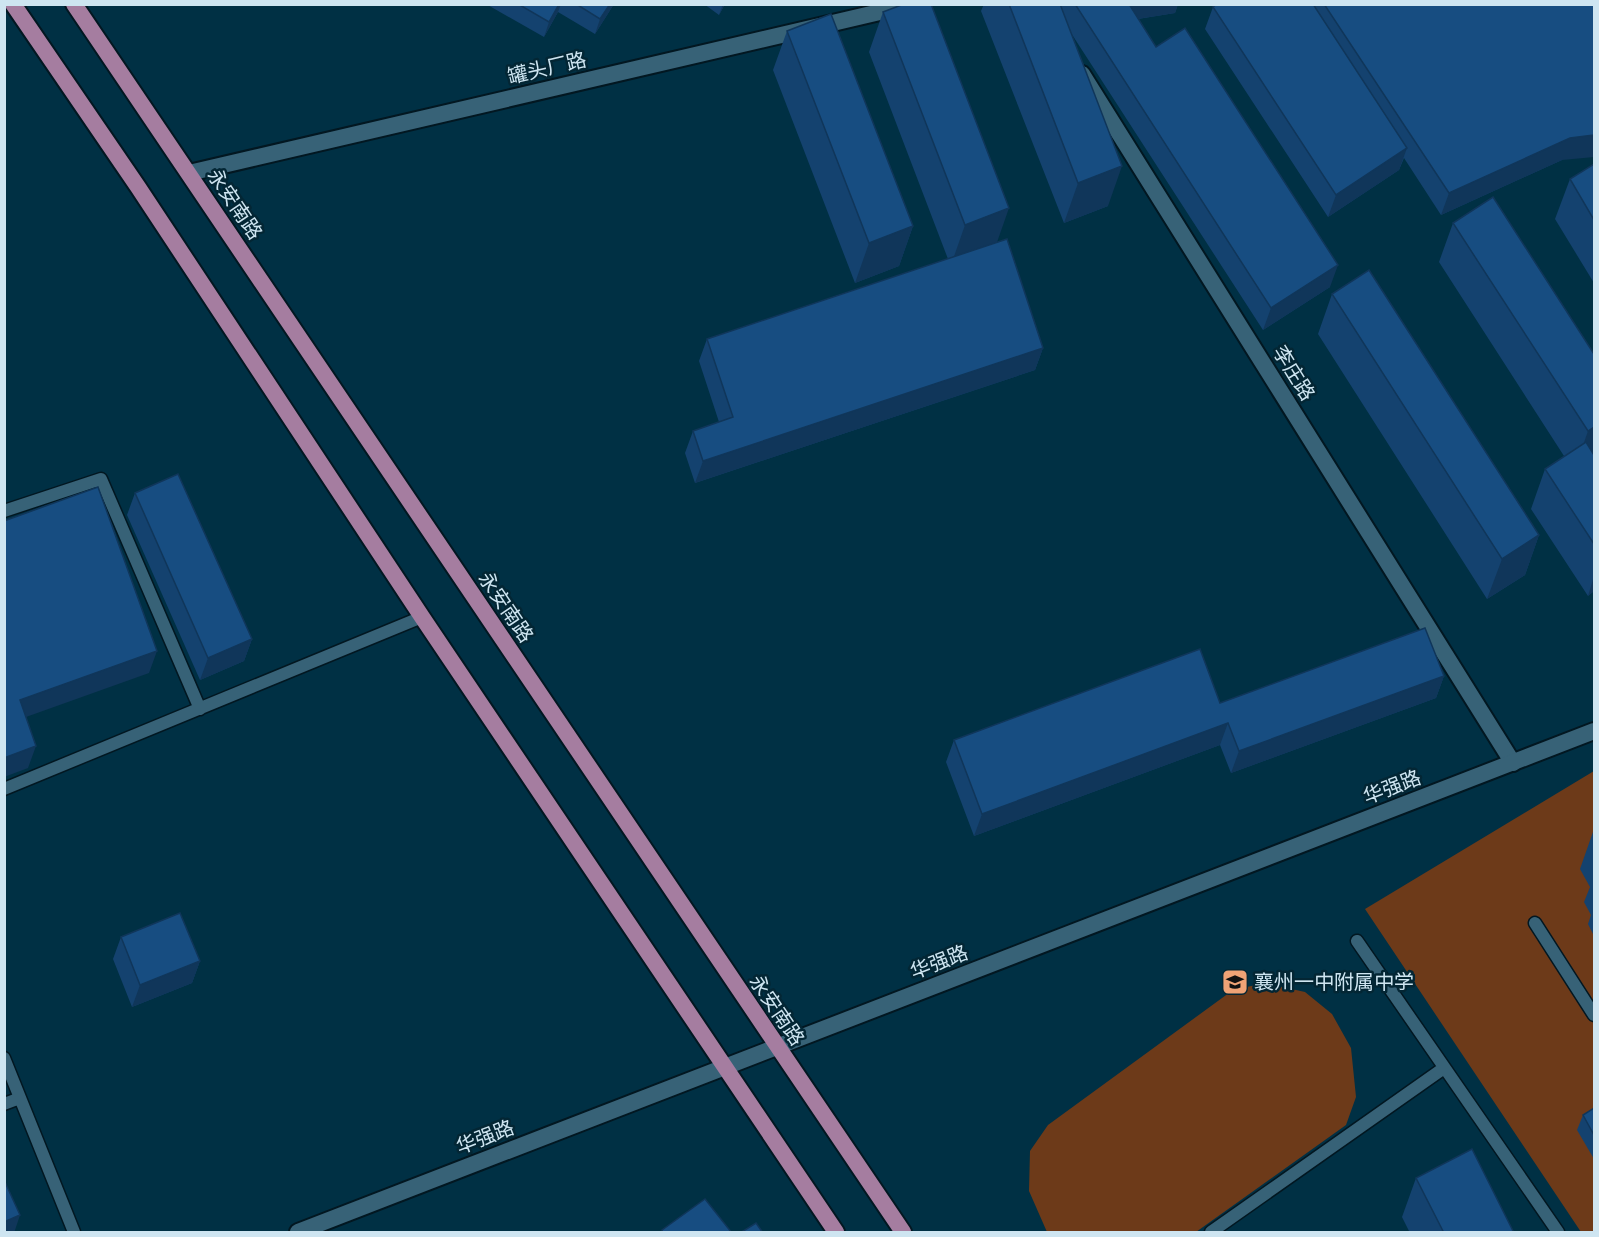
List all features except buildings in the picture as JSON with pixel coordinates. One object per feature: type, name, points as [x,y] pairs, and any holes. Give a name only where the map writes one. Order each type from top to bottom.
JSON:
[{"type":"main road","points":[[13,4],[138,187],[422,617],[836,1233]]},
{"type":"main road","name":"永安南路","points":[[74,4],[903,1233]]},
{"type":"street","name":"罐头厂路","points":[[189,173],[914,4]]},
{"type":"street","name":"李庄路","points":[[1071,55],[1513,763]]},
{"type":"street","name":"华强路","points":[[298,1233],[1594,731]]},
{"type":"lane","points":[[4,511],[101,479],[200,709]]},
{"type":"lane","points":[[4,789],[422,617]]},
{"type":"lane","points":[[1534,923],[1594,1015]]},
{"type":"lane","points":[[1357,941],[1558,1233]]},
{"type":"lane","points":[[4,1058],[74,1233]]},
{"type":"lane","points":[[1211,1233],[1444,1068]]},
{"type":"lane","points":[[4,1104],[20,1098]]},
{"type":"shaded area","points":[[1594,771],[1594,1232],[1581,1232],[1365,909]]},
{"type":"shaded area","points":[[1265,983],[1305,992],[1332,1014],[1351,1048],[1356,1097],[1346,1125],[1196,1232],[1047,1232],[1029,1191],[1030,1151],[1048,1125],[1233,990]]},
{"type":"place","name":"襄州一中附属中学","points":[[1235,982]]}]
